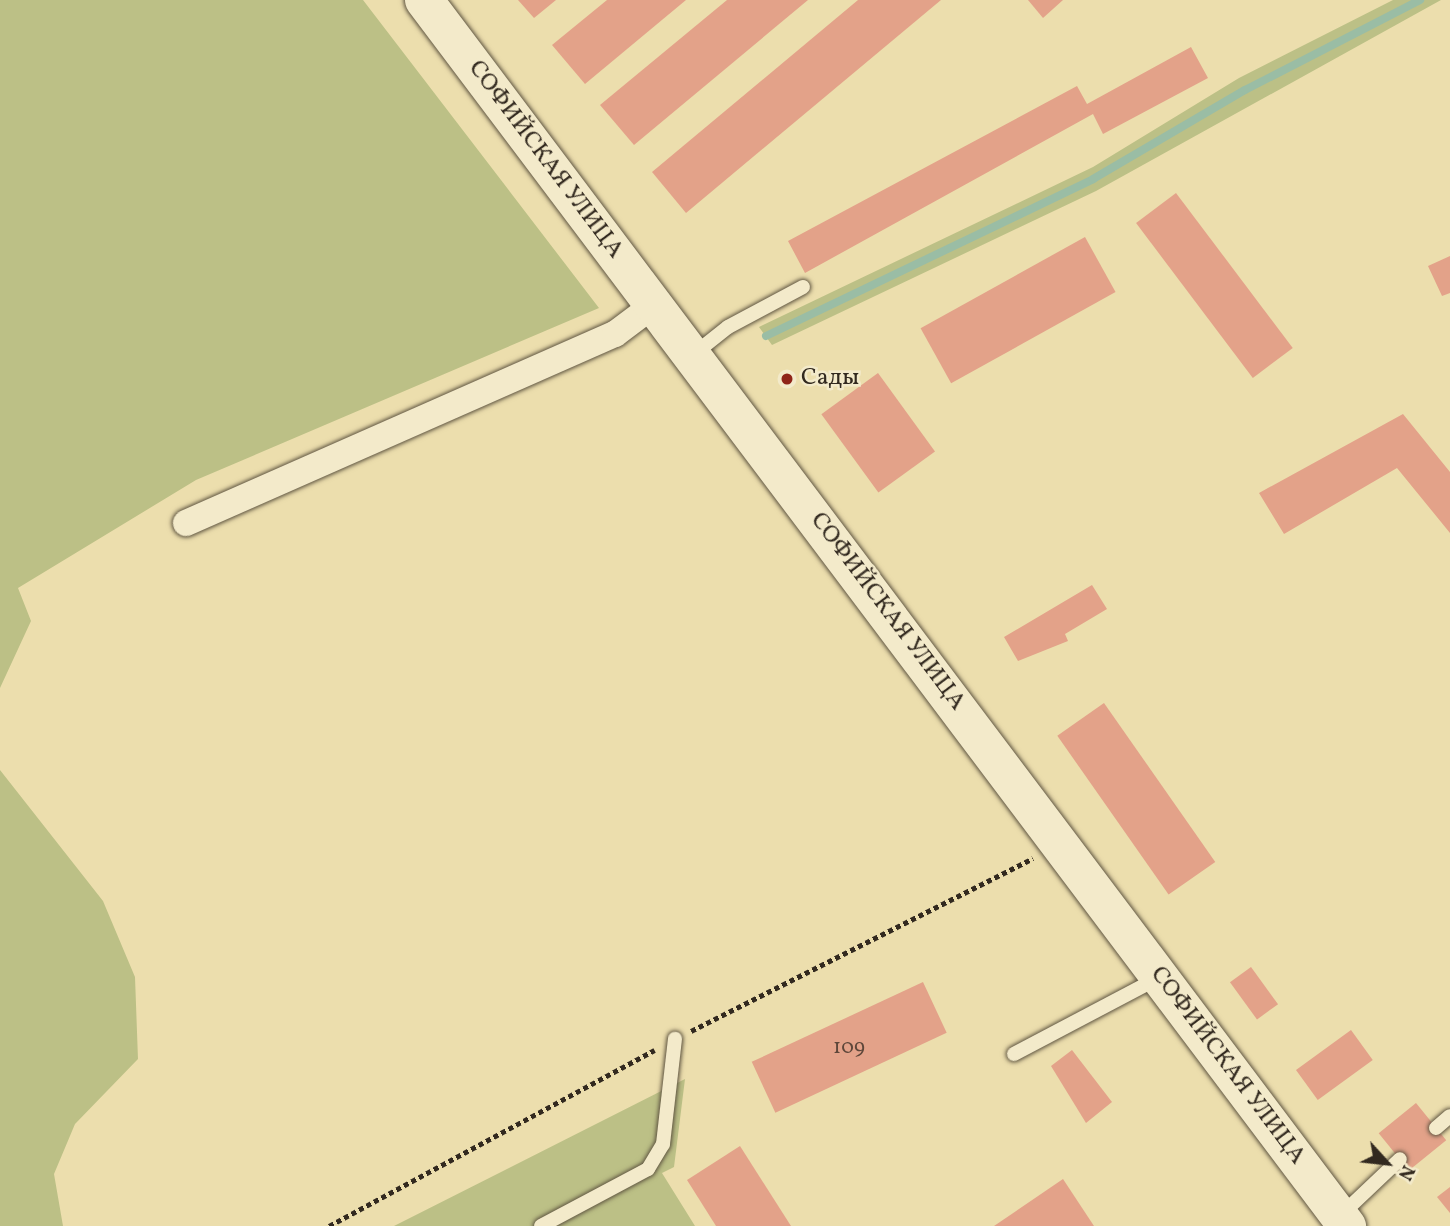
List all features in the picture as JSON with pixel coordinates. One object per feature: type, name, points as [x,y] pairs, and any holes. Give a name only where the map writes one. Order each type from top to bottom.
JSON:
[{"type":"main road","name":"СОФИЙСКАЯ УЛИЦА","points":[[424,0],[1344,1221]]},
{"type":"street","points":[[186,523],[615,334],[655,304]]},
{"type":"lane","points":[[693,355],[728,327],[803,287]]},
{"type":"lane","points":[[1014,1054],[1161,976]]},
{"type":"lane","points":[[541,1226],[648,1169],[663,1144],[675,1039]]},
{"type":"lane","points":[[1436,1128],[1450,1116]]},
{"type":"lane","points":[[1344,1221],[1400,1158]]},
{"type":"green space","points":[[0,0],[363,0],[599,308],[196,480],[18,588],[31,621],[0,688]]},
{"type":"green space","points":[[1393,0],[1441,0],[1096,191],[772,345],[759,327],[1093,167],[1239,78]]},
{"type":"green space","points":[[0,770],[103,901],[135,977],[138,1059],[75,1124],[54,1174],[63,1226],[0,1226]]},
{"type":"green space","points":[[685,1079],[674,1167],[662,1173],[695,1226],[394,1226]]},
{"type":"building","points":[[518,0],[556,0],[534,18]]},
{"type":"building","points":[[607,0],[686,0],[585,84],[552,45]]},
{"type":"building","points":[[727,0],[808,0],[634,145],[600,105]]},
{"type":"building","points":[[858,0],[941,0],[686,213],[652,172]]},
{"type":"building","points":[[1028,0],[1063,0],[1043,18]]},
{"type":"building","points":[[1191,47],[1208,78],[1103,134],[1093,114],[805,273],[788,241],[1077,86],[1087,104]]},
{"type":"building","points":[[1176,193],[1293,348],[1253,378],[1136,223]]},
{"type":"building","points":[[1085,237],[1116,292],[951,383],[921,328]]},
{"type":"building","points":[[1450,256],[1450,293],[1442,296],[1428,266]]},
{"type":"building","points":[[878,373],[935,451],[878,493],[821,414]]},
{"type":"building","points":[[1403,414],[1450,472],[1450,533],[1397,468],[1284,534],[1259,493]]},
{"type":"building","points":[[1092,585],[1107,609],[1065,634],[1068,641],[1018,661],[1004,637]]},
{"type":"building","points":[[1104,703],[1215,862],[1169,895],[1057,736]]},
{"type":"building","points":[[1251,967],[1278,1004],[1257,1019],[1230,982]]},
{"type":"building","points":[[923,982],[947,1033],[775,1113],[752,1062]]},
{"type":"building","points":[[1351,1030],[1373,1060],[1318,1100],[1296,1070]]},
{"type":"building","points":[[1072,1050],[1112,1102],[1086,1123],[1051,1066]]},
{"type":"building","points":[[1416,1103],[1446,1140],[1409,1171],[1379,1133]]},
{"type":"building","points":[[740,1146],[791,1226],[716,1226],[687,1180]]},
{"type":"building","points":[[1063,1179],[1094,1226],[994,1226]]},
{"type":"building","points":[[1450,1187],[1450,1213],[1437,1197]]},
{"type":"waterway","points":[[766,336],[1093,179],[1245,90],[1420,0]]},
{"type":"place","name":"Сады","points":[[787,379]]}]
